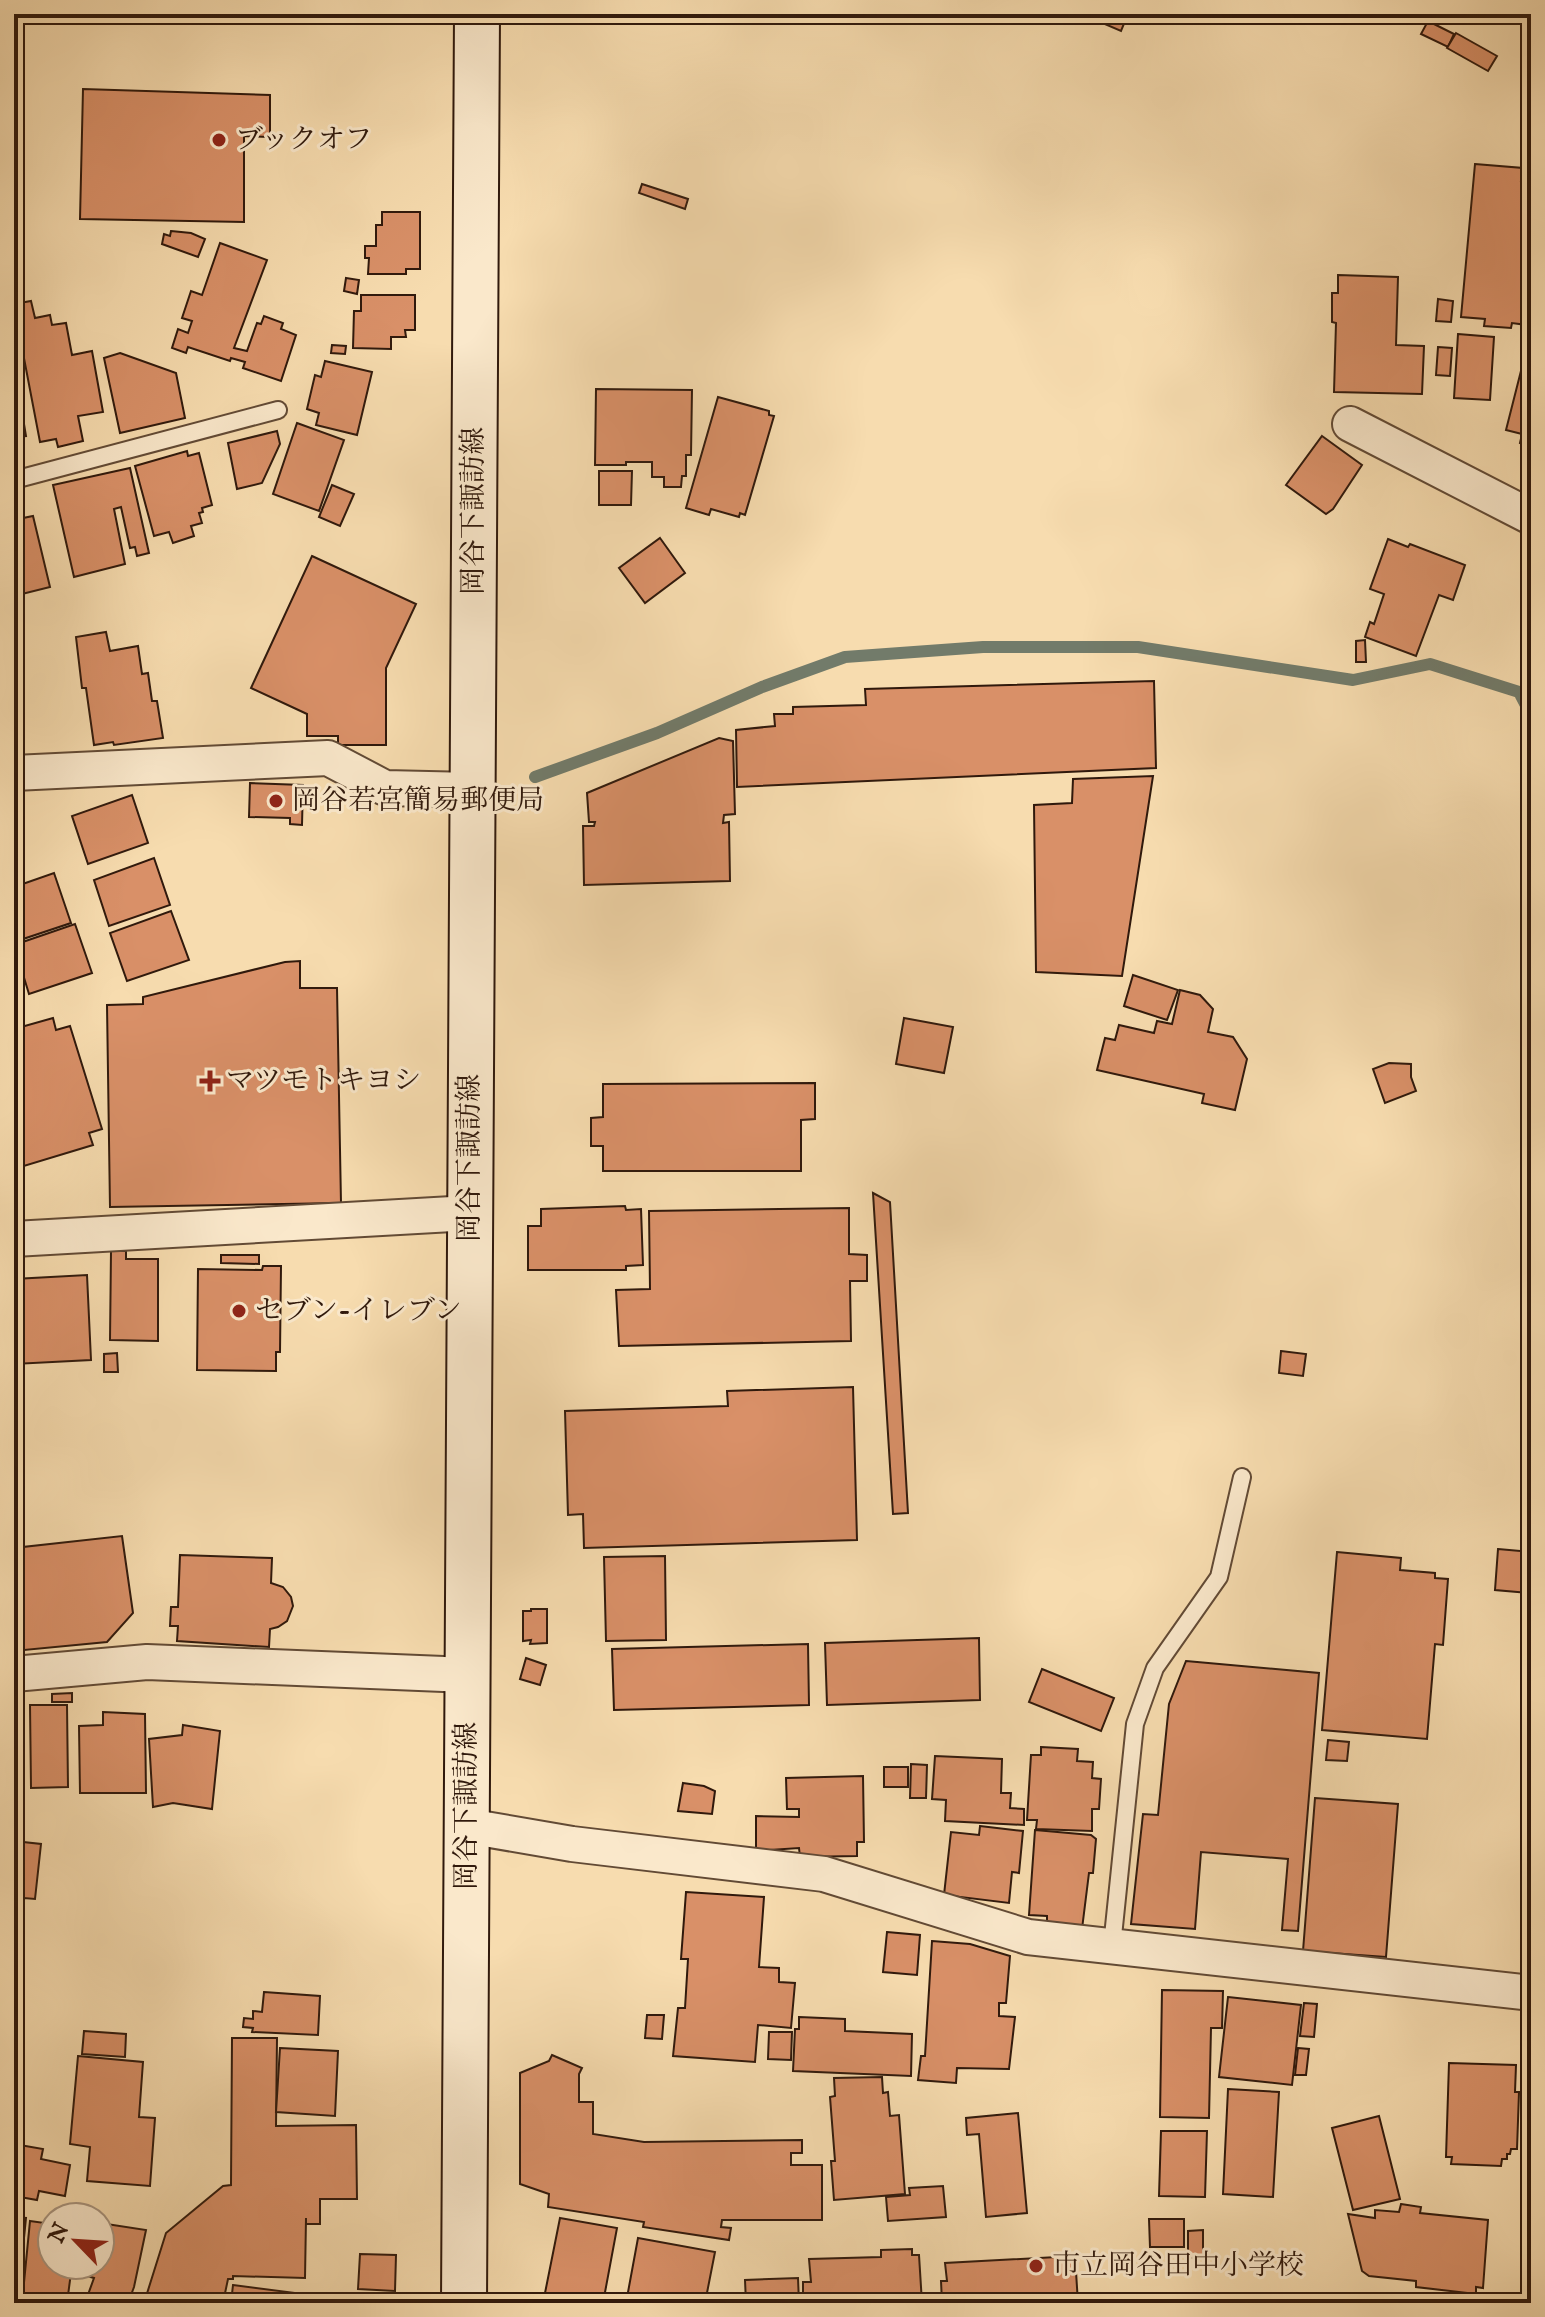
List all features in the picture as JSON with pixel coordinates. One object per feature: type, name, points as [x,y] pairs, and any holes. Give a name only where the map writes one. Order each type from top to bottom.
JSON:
[{"type":"main road","name":"岡谷下諏訪線","points":[[464,2303],[477,14]]},
{"type":"street","points":[[1350,424],[1531,517]]},
{"type":"street","points":[[14,773],[328,758],[385,788],[472,790]]},
{"type":"street","points":[[14,1239],[470,1213]]},
{"type":"street","points":[[14,1674],[147,1662],[468,1675]]},
{"type":"street","points":[[467,1826],[572,1844],[824,1874],[1028,1937],[1531,1993]]},
{"type":"lane","points":[[14,480],[278,410]]},
{"type":"lane","points":[[1112,1946],[1135,1724],[1155,1668],[1219,1577],[1242,1477]]},
{"type":"building","points":[[212,14],[411,14],[411,18],[333,15],[333,21]]},
{"type":"building","points":[[546,14],[584,14],[584,19],[546,18]]},
{"type":"building","points":[[1087,14],[1128,14],[1121,31]]},
{"type":"building","points":[[1428,21],[1454,34],[1448,47],[1421,34]]},
{"type":"building","points":[[1456,33],[1497,56],[1488,71],[1447,48]]},
{"type":"building","points":[[83,89],[270,95],[270,137],[244,136],[244,222],[80,219]]},
{"type":"building","points":[[1475,164],[1523,168],[1521,181],[1531,182],[1531,306],[1527,325],[1512,323],[1511,328],[1484,326],[1485,319],[1461,317]]},
{"type":"building","points":[[642,184],[688,199],[685,209],[639,193]]},
{"type":"building","points":[[382,212],[420,212],[420,269],[406,269],[406,274],[368,274],[369,258],[365,258],[365,246],[376,246],[376,225],[382,225]]},
{"type":"building","points":[[171,231],[191,233],[205,239],[198,257],[162,244],[164,234],[170,236]]},
{"type":"building","points":[[220,243],[267,260],[234,348],[247,351],[257,323],[261,324],[264,316],[283,323],[281,329],[296,335],[281,381],[243,368],[245,362],[231,358],[230,361],[188,347],[186,353],[172,348],[178,329],[188,333],[192,321],[182,318],[191,291],[202,295]]},
{"type":"building","points":[[1338,275],[1398,277],[1396,345],[1424,346],[1422,394],[1334,392],[1336,323],[1332,322],[1332,293],[1338,293]]},
{"type":"building","points":[[346,278],[359,280],[357,294],[344,291]]},
{"type":"building","points":[[361,295],[415,295],[415,330],[405,330],[406,337],[391,337],[391,349],[353,348],[354,311],[361,311]]},
{"type":"building","points":[[1438,299],[1453,301],[1451,322],[1436,321]]},
{"type":"building","points":[[31,301],[35,318],[50,315],[52,325],[66,323],[72,355],[92,351],[103,412],[78,416],[83,441],[58,447],[56,439],[40,442],[14,306]]},
{"type":"building","points":[[1458,334],[1494,337],[1490,400],[1454,398]]},
{"type":"building","points":[[332,345],[346,346],[345,354],[331,353]]},
{"type":"building","points":[[1438,347],[1452,348],[1450,376],[1436,375]]},
{"type":"building","points":[[120,353],[176,373],[185,418],[120,433],[104,358]]},
{"type":"building","points":[[1524,359],[1531,361],[1531,446],[1520,443],[1522,434],[1506,430]]},
{"type":"building","points":[[325,361],[372,372],[357,435],[316,425],[319,413],[307,409],[315,375],[321,377]]},
{"type":"building","points":[[596,389],[692,390],[691,455],[686,455],[686,476],[682,476],[681,487],[664,487],[664,477],[652,477],[652,462],[595,465]]},
{"type":"building","points":[[718,397],[769,411],[769,415],[774,416],[745,515],[740,513],[739,517],[711,509],[709,515],[686,508]]},
{"type":"building","points":[[22,412],[26,436],[16,437],[20,457],[14,458],[14,413]]},
{"type":"building","points":[[297,423],[344,440],[319,511],[273,494]]},
{"type":"building","points":[[277,431],[280,444],[262,483],[237,489],[228,443]]},
{"type":"building","points":[[1322,436],[1362,465],[1333,509],[1326,514],[1286,485]]},
{"type":"building","points":[[187,451],[188,456],[199,453],[212,505],[202,508],[203,512],[199,513],[202,523],[191,526],[194,536],[173,543],[169,532],[154,536],[135,466]]},
{"type":"building","points":[[130,468],[149,553],[137,556],[135,547],[130,548],[121,507],[114,509],[125,564],[74,577],[53,485]]},
{"type":"building","points":[[599,471],[632,471],[631,505],[599,505]]},
{"type":"building","points":[[332,485],[354,494],[340,526],[319,517]]},
{"type":"building","points":[[19,502],[23,518],[33,516],[50,587],[14,596],[14,503]]},
{"type":"building","points":[[660,538],[685,573],[645,603],[619,568]]},
{"type":"building","points":[[1388,539],[1465,565],[1453,600],[1439,595],[1416,656],[1365,637],[1370,622],[1374,624],[1384,594],[1370,589]]},
{"type":"building","points":[[312,556],[416,604],[386,668],[386,745],[338,745],[338,736],[307,736],[307,714],[251,688]]},
{"type":"building","points":[[106,632],[110,651],[138,646],[142,674],[148,673],[152,701],[157,701],[163,738],[94,745],[86,688],[82,688],[76,637]]},
{"type":"building","points":[[1365,640],[1366,662],[1356,662],[1356,641]]},
{"type":"building","points":[[1154,681],[1156,768],[737,787],[736,730],[775,726],[774,714],[793,714],[793,707],[866,705],[865,689]]},
{"type":"building","points":[[719,738],[733,741],[735,814],[724,815],[723,823],[729,822],[730,881],[584,885],[583,826],[594,826],[595,822],[589,822],[587,793]]},
{"type":"building","points":[[1153,776],[1122,976],[1036,972],[1034,805],[1072,803],[1073,779]]},
{"type":"building","name":"岡谷若宮簡易郵便局","points":[[250,783],[303,785],[302,825],[290,824],[290,818],[249,817]]},
{"type":"building","points":[[132,795],[148,843],[88,864],[72,816]]},
{"type":"building","points":[[154,858],[170,905],[109,926],[94,880]]},
{"type":"building","points":[[54,873],[71,923],[14,942],[14,887]]},
{"type":"building","points":[[171,911],[189,960],[127,981],[110,933]]},
{"type":"building","points":[[75,924],[92,973],[29,994],[14,945]]},
{"type":"building","points":[[300,961],[300,988],[337,988],[341,1203],[110,1207],[107,1005],[143,1004],[143,997]]},
{"type":"building","points":[[1133,975],[1178,990],[1167,1020],[1124,1006]]},
{"type":"building","points":[[1180,990],[1200,995],[1213,1009],[1208,1032],[1233,1037],[1247,1059],[1235,1110],[1202,1103],[1204,1094],[1097,1070],[1105,1038],[1115,1040],[1119,1025],[1154,1033],[1157,1021],[1172,1024]]},
{"type":"building","points":[[53,1018],[56,1030],[70,1026],[102,1129],[89,1133],[93,1145],[14,1169],[14,1029]]},
{"type":"building","points":[[904,1018],[953,1027],[944,1073],[896,1064]]},
{"type":"building","points":[[1389,1063],[1411,1064],[1416,1091],[1385,1103],[1373,1069]]},
{"type":"building","points":[[815,1083],[815,1119],[801,1120],[801,1171],[603,1171],[603,1146],[591,1146],[591,1118],[603,1117],[603,1084]]},
{"type":"building","points":[[873,1193],[890,1202],[908,1513],[893,1514]]},
{"type":"building","points":[[625,1206],[626,1210],[641,1209],[643,1265],[626,1266],[626,1270],[528,1270],[528,1226],[541,1226],[541,1209]]},
{"type":"building","points":[[849,1208],[849,1254],[867,1255],[867,1281],[850,1281],[851,1341],[619,1346],[616,1290],[650,1289],[649,1211]]},
{"type":"building","points":[[111,1251],[126,1251],[126,1259],[158,1259],[158,1341],[110,1340]]},
{"type":"building","points":[[221,1255],[259,1255],[259,1264],[221,1263]]},
{"type":"building","name":"セブン-イレブン","points":[[263,1266],[281,1266],[280,1352],[276,1352],[276,1371],[197,1370],[198,1269],[262,1270]]},
{"type":"building","points":[[87,1275],[91,1360],[14,1364],[14,1279]]},
{"type":"building","points":[[1281,1351],[1306,1354],[1303,1376],[1279,1373]]},
{"type":"building","points":[[117,1353],[118,1372],[104,1372],[104,1354]]},
{"type":"building","points":[[853,1387],[857,1540],[584,1548],[583,1514],[568,1515],[565,1411],[728,1406],[727,1391]]},
{"type":"building","points":[[122,1536],[133,1613],[107,1642],[14,1651],[14,1548]]},
{"type":"building","points":[[1498,1549],[1531,1552],[1529,1593],[1495,1590]]},
{"type":"building","points":[[1337,1552],[1401,1558],[1400,1570],[1435,1573],[1435,1578],[1448,1579],[1443,1645],[1435,1644],[1427,1739],[1322,1730]]},
{"type":"building","points":[[180,1555],[272,1558],[271,1583],[283,1587],[291,1597],[293,1606],[287,1621],[270,1629],[269,1647],[177,1641],[178,1626],[170,1626],[171,1607],[178,1607]]},
{"type":"building","points":[[665,1556],[666,1640],[606,1641],[604,1557]]},
{"type":"building","points":[[547,1609],[547,1643],[530,1644],[531,1640],[523,1641],[523,1611]]},
{"type":"building","points":[[979,1638],[980,1700],[827,1705],[825,1643]]},
{"type":"building","points":[[808,1644],[809,1705],[614,1710],[612,1649]]},
{"type":"building","points":[[1531,1649],[1531,1700],[1526,1700]]},
{"type":"building","points":[[526,1658],[546,1665],[540,1685],[520,1679]]},
{"type":"building","points":[[1186,1661],[1319,1673],[1298,1931],[1282,1930],[1288,1859],[1201,1852],[1195,1929],[1131,1924],[1143,1814],[1158,1815],[1169,1704]]},
{"type":"building","points":[[1042,1669],[1114,1698],[1101,1731],[1029,1702]]},
{"type":"building","points":[[72,1693],[72,1702],[52,1702],[52,1694]]},
{"type":"building","points":[[30,1705],[67,1705],[68,1787],[31,1788]]},
{"type":"building","points":[[103,1712],[145,1714],[146,1793],[80,1793],[79,1726],[103,1725]]},
{"type":"building","points":[[183,1725],[220,1731],[212,1809],[173,1803],[153,1807],[149,1739],[182,1735]]},
{"type":"building","points":[[1328,1740],[1349,1742],[1347,1761],[1326,1760]]},
{"type":"building","points":[[1041,1747],[1078,1749],[1077,1761],[1093,1762],[1092,1778],[1101,1779],[1099,1809],[1092,1809],[1092,1831],[1036,1829],[1037,1820],[1027,1820],[1031,1755],[1041,1755]]},
{"type":"building","points":[[935,1756],[1002,1759],[1001,1793],[1011,1793],[1010,1808],[1024,1809],[1024,1825],[945,1821],[946,1800],[932,1799]]},
{"type":"building","points":[[911,1764],[927,1765],[926,1798],[910,1798]]},
{"type":"building","points":[[884,1767],[908,1767],[908,1787],[884,1787]]},
{"type":"building","points":[[863,1776],[864,1842],[857,1842],[857,1856],[800,1857],[799,1848],[756,1851],[756,1816],[799,1817],[799,1809],[787,1809],[786,1778]]},
{"type":"building","points":[[683,1783],[715,1791],[712,1814],[678,1811]]},
{"type":"building","points":[[1315,1798],[1398,1804],[1386,1957],[1303,1951]]},
{"type":"building","points":[[980,1826],[1023,1831],[1019,1873],[1012,1872],[1009,1903],[944,1895],[951,1832],[979,1835]]},
{"type":"building","points":[[1035,1830],[1091,1835],[1096,1839],[1082,1929],[1047,1926],[1047,1916],[1029,1915]]},
{"type":"building","points":[[14,1841],[41,1844],[35,1899],[24,1898],[14,1989]]},
{"type":"building","points":[[686,1892],[764,1897],[759,1967],[779,1968],[779,1982],[795,1983],[791,2028],[758,2025],[755,2062],[673,2056],[678,2008],[685,2008],[688,1959],[681,1959]]},
{"type":"building","points":[[887,1932],[920,1935],[917,1975],[883,1972]]},
{"type":"building","points":[[932,1941],[970,1944],[1010,1956],[1006,2003],[999,2003],[999,2016],[1015,2017],[1009,2069],[957,2068],[956,2083],[918,2080],[921,2056],[925,2056]]},
{"type":"building","points":[[1162,1990],[1223,1991],[1222,2028],[1211,2028],[1209,2118],[1160,2117]]},
{"type":"building","points":[[264,1992],[320,1996],[318,2035],[252,2032],[253,2028],[243,2027],[244,2018],[253,2019],[253,2011],[262,2012]]},
{"type":"building","points":[[1228,1997],[1301,2005],[1292,2085],[1219,2077]]},
{"type":"building","points":[[1304,2003],[1317,2004],[1314,2037],[1300,2036]]},
{"type":"building","points":[[647,2015],[664,2015],[662,2039],[645,2038]]},
{"type":"building","points":[[799,2017],[845,2019],[845,2031],[912,2034],[911,2076],[793,2071],[795,2029],[799,2029]]},
{"type":"building","points":[[84,2031],[126,2034],[125,2057],[82,2054]]},
{"type":"building","points":[[769,2032],[792,2032],[791,2060],[768,2059]]},
{"type":"building","points":[[232,2038],[277,2038],[276,2126],[356,2125],[357,2199],[320,2199],[320,2224],[306,2224],[306,2218],[305,2278],[233,2276],[233,2279],[228,2279],[224,2298],[231,2300],[230,2303],[144,2303],[166,2233],[223,2186],[231,2185]]},
{"type":"building","points":[[280,2048],[338,2051],[335,2116],[276,2112]]},
{"type":"building","points":[[1298,2048],[1309,2049],[1306,2075],[1295,2075]]},
{"type":"building","points":[[552,2055],[582,2068],[579,2074],[579,2102],[593,2102],[593,2134],[644,2142],[802,2140],[802,2153],[791,2153],[791,2165],[822,2165],[822,2220],[722,2220],[721,2227],[731,2228],[729,2240],[643,2227],[644,2222],[548,2207],[549,2194],[520,2184],[520,2073],[549,2061]]},
{"type":"building","points":[[78,2056],[143,2062],[139,2117],[155,2118],[150,2186],[87,2181],[90,2147],[70,2144]]},
{"type":"building","points":[[1449,2063],[1516,2065],[1515,2092],[1519,2092],[1517,2149],[1511,2149],[1507,2159],[1502,2159],[1501,2166],[1451,2164],[1452,2157],[1446,2157]]},
{"type":"building","points":[[882,2077],[883,2093],[888,2092],[890,2116],[899,2115],[905,2194],[834,2200],[831,2161],[835,2161],[830,2097],[835,2096],[834,2078]]},
{"type":"building","points":[[1228,2089],[1279,2092],[1273,2197],[1223,2194]]},
{"type":"building","points":[[1018,2113],[1027,2213],[986,2217],[979,2134],[967,2135],[966,2118]]},
{"type":"building","points":[[1379,2116],[1400,2199],[1353,2210],[1332,2128]]},
{"type":"building","points":[[1161,2131],[1207,2131],[1205,2197],[1159,2196]]},
{"type":"building","points":[[14,2144],[43,2149],[41,2159],[70,2165],[65,2196],[39,2191],[37,2200],[14,2196]]},
{"type":"building","points":[[943,2186],[946,2217],[888,2221],[886,2197],[910,2195],[909,2188]]},
{"type":"building","points":[[1401,2204],[1421,2207],[1420,2213],[1488,2220],[1483,2288],[1476,2287],[1476,2294],[1416,2287],[1416,2281],[1369,2276],[1362,2271],[1348,2214],[1375,2218],[1375,2210],[1399,2212]]},
{"type":"building","points":[[14,2217],[26,2218],[22,2258],[14,2257]]},
{"type":"building","points":[[560,2218],[617,2228],[603,2303],[543,2303]]},
{"type":"building","points":[[1149,2219],[1184,2219],[1184,2247],[1150,2247]]},
{"type":"building","points":[[30,2221],[36,2222],[36,2281],[70,2281],[67,2303],[22,2303]]},
{"type":"building","points":[[116,2225],[146,2230],[128,2303],[85,2303],[93,2281],[116,2281]]},
{"type":"building","points":[[1203,2230],[1203,2258],[1188,2258],[1188,2231]]},
{"type":"building","points":[[638,2238],[715,2252],[705,2303],[626,2303]]},
{"type":"building","points":[[912,2249],[912,2255],[919,2255],[922,2303],[803,2303],[803,2282],[811,2282],[809,2259],[881,2257],[881,2250]]},
{"type":"building","points":[[360,2254],[396,2255],[395,2291],[358,2289]]},
{"type":"building","points":[[1075,2256],[1078,2303],[942,2303],[941,2281],[947,2281],[945,2263]]},
{"type":"building","points":[[798,2278],[799,2303],[746,2303],[745,2280]]},
{"type":"building","points":[[233,2285],[319,2296],[318,2303],[231,2303]]},
{"type":"building","points":[[363,2294],[405,2298],[405,2303],[363,2303]]},
{"type":"waterway","points":[[535,777],[657,733],[762,687],[845,657],[983,647],[1138,647],[1353,680],[1430,664],[1519,692],[1531,715]]},
{"type":"place","name":"ブックオフ","points":[[219,140]]},
{"type":"place","name":"岡谷若宮簡易郵便局","points":[[276,801]]},
{"type":"place","name":"マツモトキヨシ","points":[[210,1081]]},
{"type":"place","name":"セブン-イレブン","points":[[239,1311]]},
{"type":"place","name":"市立岡谷田中小学校","points":[[1036,2266]]}]
